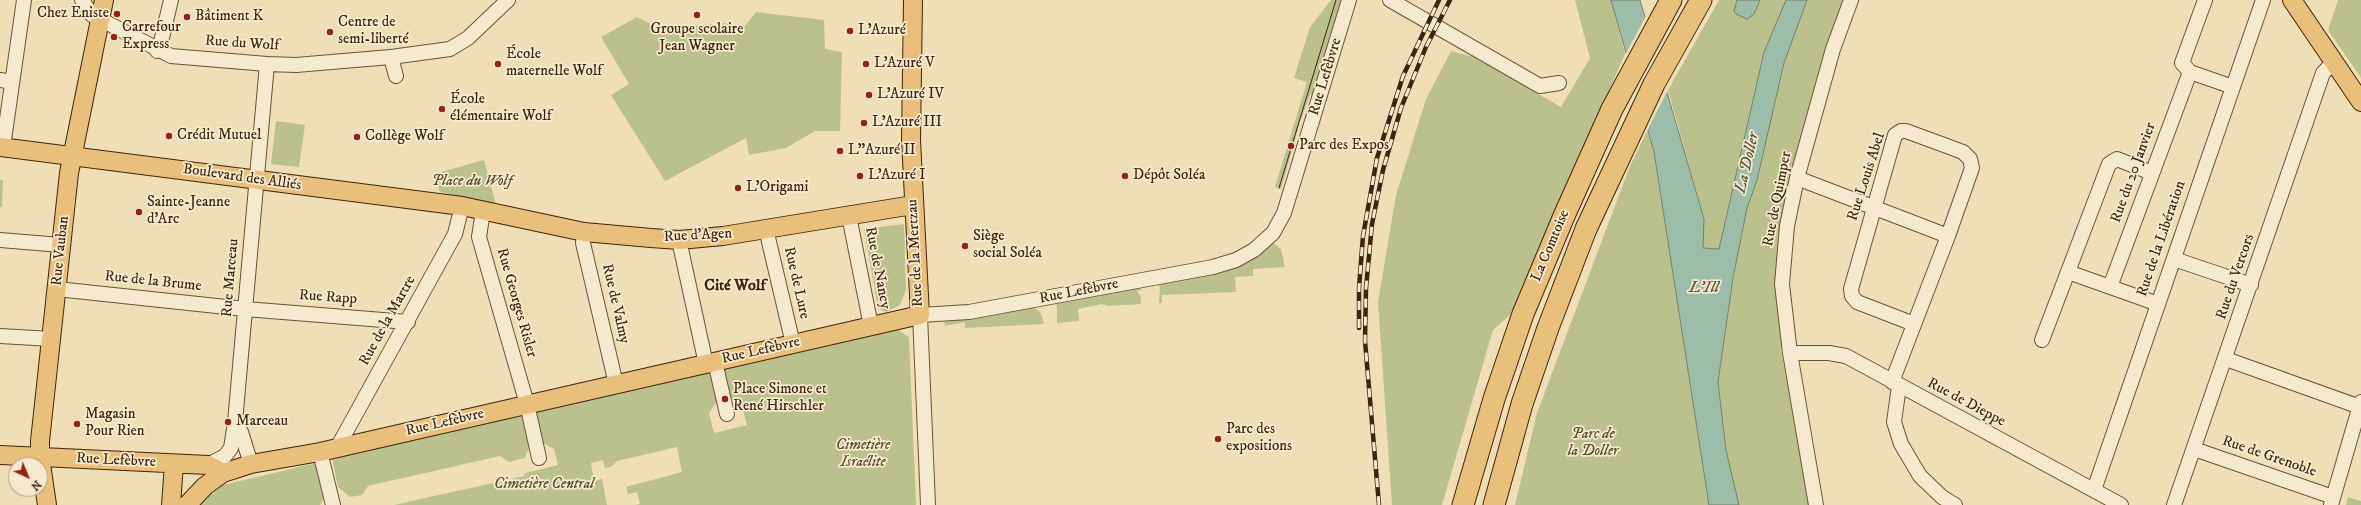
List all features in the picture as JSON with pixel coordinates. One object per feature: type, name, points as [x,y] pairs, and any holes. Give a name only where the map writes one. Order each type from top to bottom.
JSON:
[{"type":"highway","name":"La Comtoise","points":[[1494,505],[1522,404],[1548,328],[1586,229],[1624,148],[1680,36],[1701,0]]},
{"type":"highway","name":"La Comtoise","points":[[1463,505],[1492,407],[1523,314],[1612,110],[1670,1]]},
{"type":"main road","name":"Rue Vauban","points":[[40,457],[61,245],[73,155],[104,0]]},
{"type":"main road","name":"Rue de la Mertzau","points":[[913,0],[911,133],[913,205],[920,315]]},
{"type":"main road","points":[[2292,0],[2361,102]]},
{"type":"main road","name":"Boulevard des Alliés","points":[[2,147],[73,155],[257,181],[462,206],[483,210]]},
{"type":"main road","name":"Rue d'Agen","points":[[483,210],[584,232],[679,240],[723,236],[913,205]]},
{"type":"main road","name":"Rue Lefèbvre","points":[[48,457],[174,464],[215,469],[251,464],[328,450],[920,315]]},
{"type":"main road","name":"Rue Lefèbvre","points":[[0,455],[40,457]]},
{"type":"main road","points":[[171,505],[174,464]]},
{"type":"main road","points":[[187,505],[206,486],[215,469]]},
{"type":"street","points":[[2,147],[6,81],[24,0]]},
{"type":"street","name":"Rue du Wolf","points":[[82,0],[92,15],[171,56],[296,65],[391,57],[457,46],[508,0]]},
{"type":"street","points":[[157,50],[161,42],[172,0]]},
{"type":"street","name":"Rue Lefèbvre","points":[[920,315],[969,312],[1213,268],[1236,260],[1254,250],[1273,233],[1284,213],[1350,0]]},
{"type":"street","points":[[1390,0],[1540,86],[1559,83]]},
{"type":"street","name":"Rue de Quimper","points":[[1816,505],[1790,353],[1782,284],[1787,226],[1797,178],[1833,49],[1851,0]]},
{"type":"street","name":"Rue du 20 Janvier","points":[[2110,287],[2152,173],[2186,67],[2205,0]]},
{"type":"street","name":"Rue de la Libération","points":[[2094,490],[2263,0]]},
{"type":"street","points":[[391,57],[396,76]]},
{"type":"street","name":"Rue du Vercors","points":[[2174,505],[2226,359],[2323,73],[2334,62]]},
{"type":"street","name":"Rue Marceau","points":[[215,469],[231,448],[235,422],[267,64]]},
{"type":"street","points":[[2186,67],[2233,87]]},
{"type":"street","name":"Rue Louis Abel","points":[[1914,324],[1857,302],[1852,296],[1851,289],[1896,135],[1901,131],[1906,131],[1956,149],[1970,159],[1972,168],[1948,236]]},
{"type":"street","points":[[2042,340],[2109,164],[2117,160],[2152,173]]},
{"type":"street","points":[[1797,178],[1948,236],[1914,324],[1895,384],[1894,422],[1901,444],[1920,476],[1942,498],[1955,505]]},
{"type":"street","name":"Rue de la Martre","points":[[328,450],[408,322],[455,234],[462,206]]},
{"type":"street","name":"Rue Georges Risler","points":[[483,210],[479,237],[527,404],[539,458]]},
{"type":"street","name":"Rue de Nancy","points":[[849,216],[871,326]]},
{"type":"street","name":"Rue de Lure","points":[[766,229],[793,344]]},
{"type":"street","name":"Rue de Valmy","points":[[584,232],[583,243],[616,384]]},
{"type":"street","points":[[0,240],[61,245]]},
{"type":"street","points":[[679,240],[711,363],[727,414]]},
{"type":"street","points":[[2174,258],[2251,285]]},
{"type":"street","points":[[2068,272],[2158,304]]},
{"type":"street","name":"Rue de la Brume","points":[[57,289],[245,309]]},
{"type":"street","name":"Rue Rapp","points":[[245,309],[408,322]]},
{"type":"street","name":"Rue de la Mertzau","points":[[920,315],[928,505]]},
{"type":"street","points":[[0,336],[52,339]]},
{"type":"street","name":"Rue de Dieppe","points":[[1790,353],[1840,354],[2121,505]]},
{"type":"street","points":[[2226,359],[2360,405],[2332,501]]},
{"type":"street","points":[[235,422],[241,432],[251,464]]},
{"type":"street","name":"Rue de Grenoble","points":[[2194,449],[2332,501]]},
{"type":"street","points":[[328,450],[333,505]]},
{"type":"green space","points":[[1331,0],[1342,0],[1313,96],[1310,95],[1300,122],[1281,189],[1275,187],[1307,82],[1294,78],[1310,27]]},
{"type":"green space","points":[[1575,0],[1611,0],[1625,54],[1511,314],[1493,330],[1442,505],[1392,505],[1378,302],[1396,195],[1426,99],[1451,51],[1473,57],[1561,107],[1590,58]]},
{"type":"green space","points":[[1719,0],[1737,0],[1736,2],[1758,5],[1760,0],[1786,0],[1764,52],[1719,249],[1703,248],[1704,219],[1668,90]]},
{"type":"green space","points":[[1807,0],[1847,0],[1831,45],[1779,234],[1781,350],[1810,505],[1739,505],[1726,450],[1718,382],[1733,278],[1747,208],[1757,180],[1784,63]]},
{"type":"green space","points":[[2338,0],[2361,0],[2361,78],[2328,30]]},
{"type":"green space","points":[[756,12],[824,20],[825,49],[842,52],[840,131],[815,131],[786,148],[749,155],[746,138],[665,181],[611,95],[629,84],[601,37],[637,17],[658,28],[728,23],[745,26]]},
{"type":"green space","points":[[276,121],[305,125],[299,167],[271,164]]},
{"type":"green space","name":"Parc de la Doller","points":[[1647,131],[1654,152],[1709,505],[1515,505],[1537,413],[1630,166]]},
{"type":"green space","name":"Place du Wolf","points":[[484,160],[496,205],[440,192],[434,174]]},
{"type":"green space","points":[[0,180],[3,180],[2,207],[0,207]]},
{"type":"green space","points":[[904,224],[906,290],[900,305],[886,312],[878,308],[864,229]]},
{"type":"green space","points":[[1272,242],[1281,249],[1285,267],[1253,269],[1253,276],[1235,277],[1236,292],[1162,295],[1162,303],[1159,303],[1160,287],[1158,287],[1160,285]]},
{"type":"green space","points":[[1137,287],[1142,290],[1137,291],[1141,297],[1141,304],[1108,306],[1102,304],[1078,309],[1079,321],[1057,323],[1057,306],[1055,306],[1060,301]]},
{"type":"green space","points":[[1032,306],[1041,313],[1044,324],[965,328],[965,322],[945,326],[944,322]]},
{"type":"green space","points":[[895,328],[909,337],[916,505],[635,505],[640,504],[637,492],[628,494],[626,487],[682,472],[677,447],[617,461],[611,467],[605,468],[603,460],[591,463],[594,481],[602,479],[607,505],[394,505],[524,476],[525,473],[558,465],[554,449],[541,442],[534,411],[711,370],[718,400],[709,413],[714,433],[747,425],[742,406],[730,398],[724,368]]},
{"type":"green space","points":[[523,414],[530,444],[525,458],[509,462],[500,456],[368,486],[362,495],[350,497],[338,487],[332,458]]},
{"type":"green space","points":[[316,463],[325,497],[320,505],[199,505],[223,485]]},
{"type":"green space","points":[[2348,497],[2361,501],[2361,505],[2346,505]]},
{"type":"water","name":"L'Ill","points":[[1611,0],[1640,0],[1704,219],[1703,248],[1719,249],[1764,52],[1786,0],[1807,0],[1784,63],[1757,180],[1747,208],[1733,278],[1718,382],[1726,450],[1739,505],[1709,505],[1654,152]]},
{"type":"water","points":[[1737,0],[1760,0],[1754,14],[1747,19],[1736,14],[1734,11]]},
{"type":"pier","points":[[1647,14],[1669,88],[1646,133],[1624,57]]},
{"type":"tram line","points":[[1279,188],[1336,0]]},
{"type":"railway","points":[[1359,328],[1359,288],[1363,236],[1377,158],[1403,76],[1439,0]]},
{"type":"railway","points":[[1379,505],[1365,341],[1366,288],[1372,224],[1383,170],[1401,108],[1426,47],[1450,0]]},
{"type":"place","name":"Chez Eniste","points":[[117,14]]},
{"type":"place","name":"Groupe scolaire Jean Wagner","points":[[697,15]]},
{"type":"place","name":"Bâtiment K","points":[[187,17]]},
{"type":"place","name":"L'Azuré","points":[[850,31]]},
{"type":"place","name":"Centre de semi-liberté","points":[[330,32]]},
{"type":"place","name":"Carrefour Express","points":[[114,37]]},
{"type":"place","name":"École maternelle Wolf","points":[[498,64]]},
{"type":"place","name":"L'Azuré V","points":[[866,64]]},
{"type":"place","name":"L'Azuré IV","points":[[869,95]]},
{"type":"place","name":"École élémentaire Wolf","points":[[442,109]]},
{"type":"place","name":"L'Azuré III","points":[[864,123]]},
{"type":"place","name":"Crédit Mutuel","points":[[169,136]]},
{"type":"place","name":"Collège Wolf","points":[[357,137]]},
{"type":"place","name":"Parc des Expos","points":[[1291,146]]},
{"type":"place","name":"L\"Azuré II","points":[[840,151]]},
{"type":"place","name":"L'Azuré I","points":[[860,176]]},
{"type":"place","name":"Dépôt Soléa","points":[[1125,176]]},
{"type":"place","name":"L'Origami","points":[[738,188]]},
{"type":"place","name":"Sainte-Jeanne d'Arc","points":[[139,212]]},
{"type":"place","name":"Siège social Soléa","points":[[965,246]]},
{"type":"place","name":"Place Simone et René Hirschler","points":[[725,399]]},
{"type":"place","name":"Marceau","points":[[228,422]]},
{"type":"place","name":"Magasin Pour Rien","points":[[77,424]]},
{"type":"place","name":"Parc des expositions","points":[[1218,439]]},
{"type":"district","name":"Cité Wolf","points":[[735,287]]},
{"type":"water label","name":"La Doller","points":[[1748,163]]},
{"type":"park label","name":"Cimetière Israélite","points":[[863,454]]},
{"type":"park label","name":"Cimetière Central","points":[[544,485]]}]
